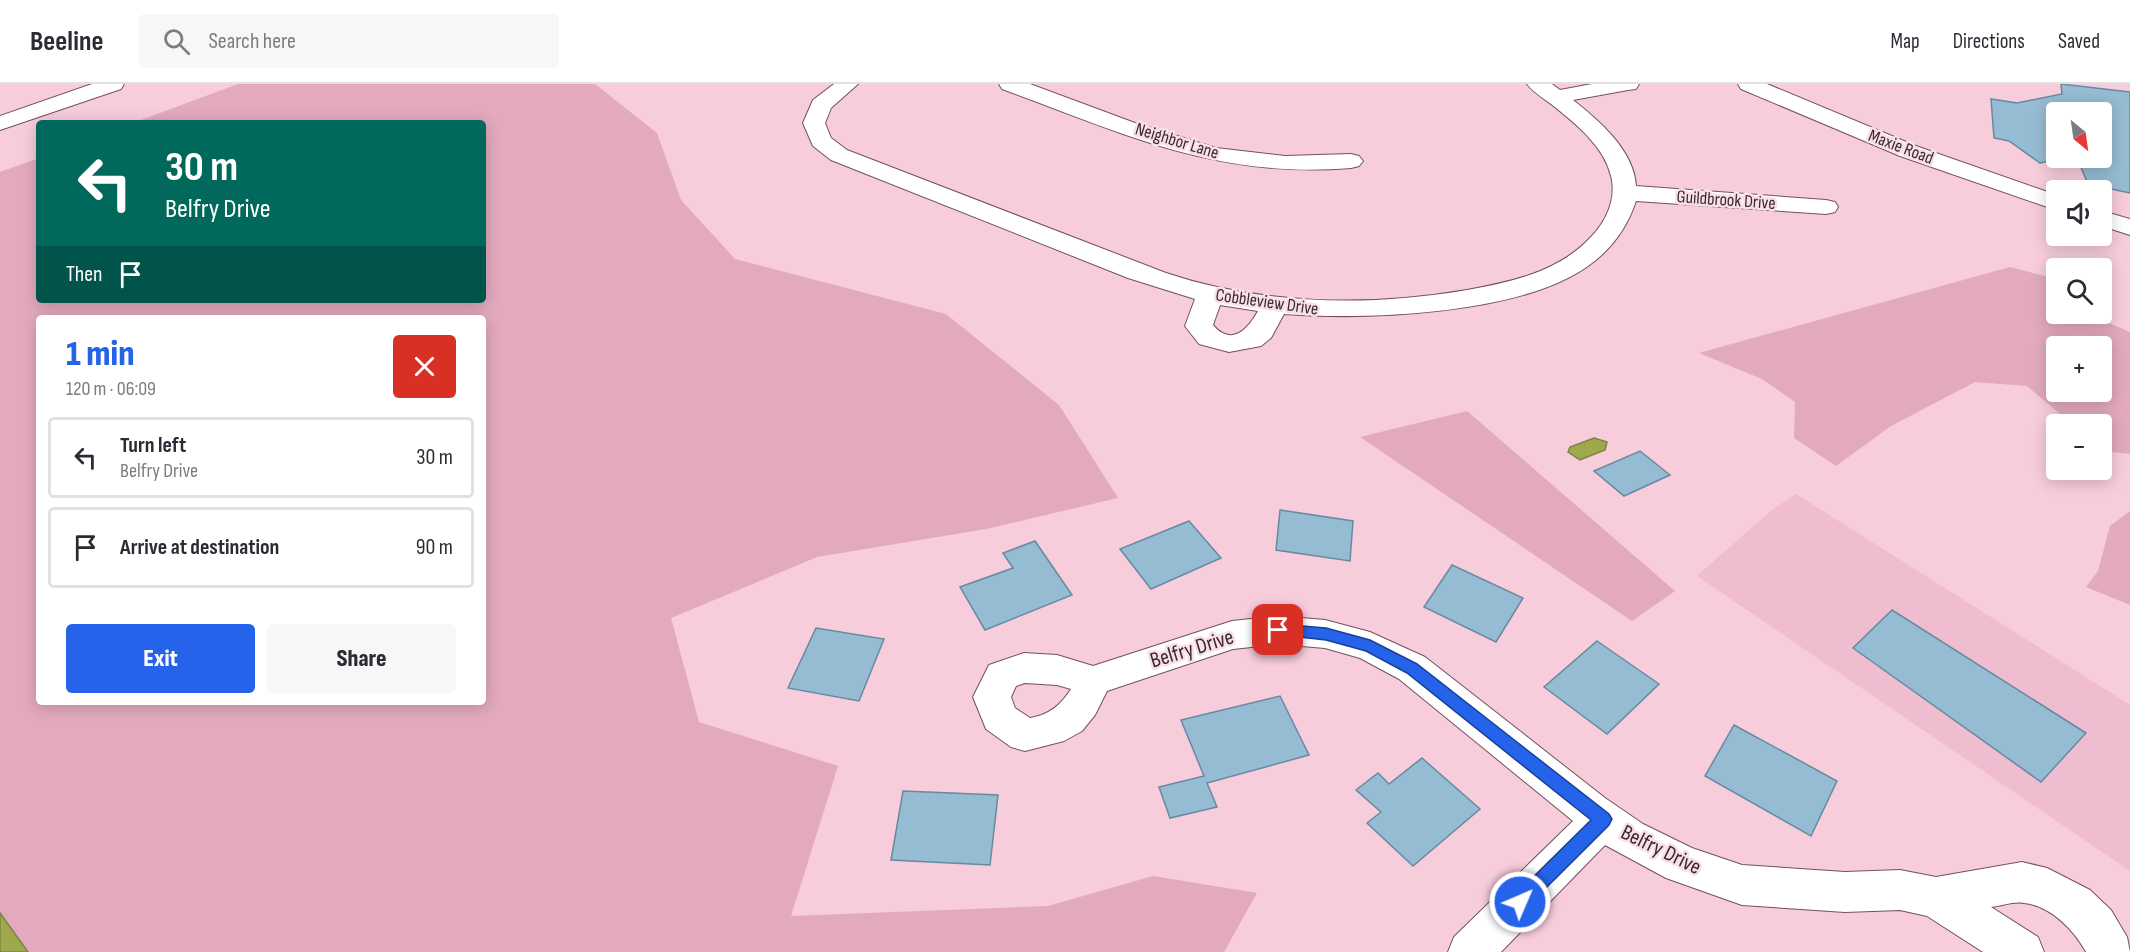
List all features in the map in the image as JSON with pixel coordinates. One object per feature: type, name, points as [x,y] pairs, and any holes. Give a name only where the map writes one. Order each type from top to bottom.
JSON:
[{"type":"street","points":[[0,123],[113,84]]},
{"type":"street","name":"Neighbor Lane","points":[[1010,84],[1211,154],[1253,161],[1301,164],[1351,161]]},
{"type":"street","points":[[1546,90],[1628,84]]},
{"type":"street","name":"Maxie Road","points":[[1749,84],[1908,151],[2046,199]]},
{"type":"street","name":"Cobbleview Drive","points":[[835,86],[821,105],[814,123],[821,141],[839,155],[1141,273],[1210,295],[1274,306],[1321,310],[1435,305],[1545,280],[1574,265],[1597,246],[1618,219],[1627,193]]},
{"type":"street","points":[[1546,90],[1590,125],[1610,149],[1621,170],[1627,193]]},
{"type":"street","name":"Guildbrook Drive","points":[[1627,193],[1826,207]]},
{"type":"street","points":[[2112,221],[2130,227]]},
{"type":"street","points":[[1210,295],[1199,326],[1209,338],[1228,344],[1251,340],[1261,332],[1274,306]]},
{"type":"street","name":"Belfry Drive","points":[[1093,681],[1232,634],[1278,630],[1326,634],[1370,646],[1412,668],[1603,819],[1628,837],[1681,864],[1742,885],[1845,892],[1900,891],[1936,897],[2022,882],[2047,888],[2082,912],[2095,926],[2110,952]]},
{"type":"street","points":[[1470,952],[1603,819]]},
{"type":"street","name":"Belfry Drive","points":[[1936,897],[2022,952]]},
{"type":"shaded area","points":[[238,84],[595,84],[657,133],[681,200],[735,259],[946,314],[1059,405],[1118,498],[986,529],[817,557],[671,618],[699,722],[838,766],[791,916],[1048,906],[1153,876],[1257,893],[1224,952],[0,952],[0,172],[36,159],[36,303],[486,303],[486,120],[141,120]]},
{"type":"shaded area","points":[[2010,267],[2046,276],[2046,324],[2111,324],[2130,332],[2130,454],[2112,452],[2112,414],[2060,414],[2027,386],[1975,382],[1891,426],[1836,466],[1794,438],[1795,402],[1762,379],[1699,353]]},
{"type":"shaded area","points":[[1467,411],[1675,591],[1632,621],[1360,437]]},
{"type":"shaded area","points":[[1594,438],[1607,442],[1605,450],[1580,460],[1568,452],[1570,447]]},
{"type":"shaded area","points":[[1796,494],[2130,705],[2130,871],[1697,576],[1773,509]]},
{"type":"shaded area","points":[[2130,511],[2130,605],[2086,587],[2098,571],[2110,526]]},
{"type":"shaded area","points":[[0,913],[28,952],[0,952]]},
{"type":"building","points":[[2061,84],[2130,92],[2130,193],[2112,189],[2112,180],[2086,180],[2081,168],[2112,168],[2112,102],[2046,102],[2046,162],[2040,163],[2009,141],[1994,138],[1991,99],[2017,103],[2062,94]]},
{"type":"building","points":[[1640,451],[1670,475],[1624,496],[1594,471]]},
{"type":"building","points":[[1280,510],[1353,521],[1350,561],[1276,550]]},
{"type":"building","points":[[1189,521],[1221,558],[1151,589],[1120,549]]},
{"type":"building","points":[[1035,541],[1072,595],[985,630],[960,587],[1013,568],[1003,553]]},
{"type":"building","points":[[1452,565],[1523,598],[1496,642],[1424,607]]},
{"type":"building","points":[[1892,610],[2086,733],[2041,782],[1853,648]]},
{"type":"building","points":[[816,628],[884,639],[859,701],[788,688]]},
{"type":"building","points":[[1597,641],[1659,684],[1607,734],[1544,687]]},
{"type":"building","points":[[1280,696],[1309,755],[1207,783],[1217,807],[1170,818],[1159,787],[1204,776],[1181,720]]},
{"type":"building","points":[[1734,725],[1837,781],[1811,836],[1705,776]]},
{"type":"building","points":[[1422,758],[1480,809],[1413,866],[1367,823],[1381,812],[1356,790],[1378,773],[1389,784]]},
{"type":"building","points":[[903,791],[998,795],[990,865],[891,860]]},
{"type":"route","points":[[1278,630],[1326,634],[1370,646],[1412,668],[1603,819],[1520,902]]}]
